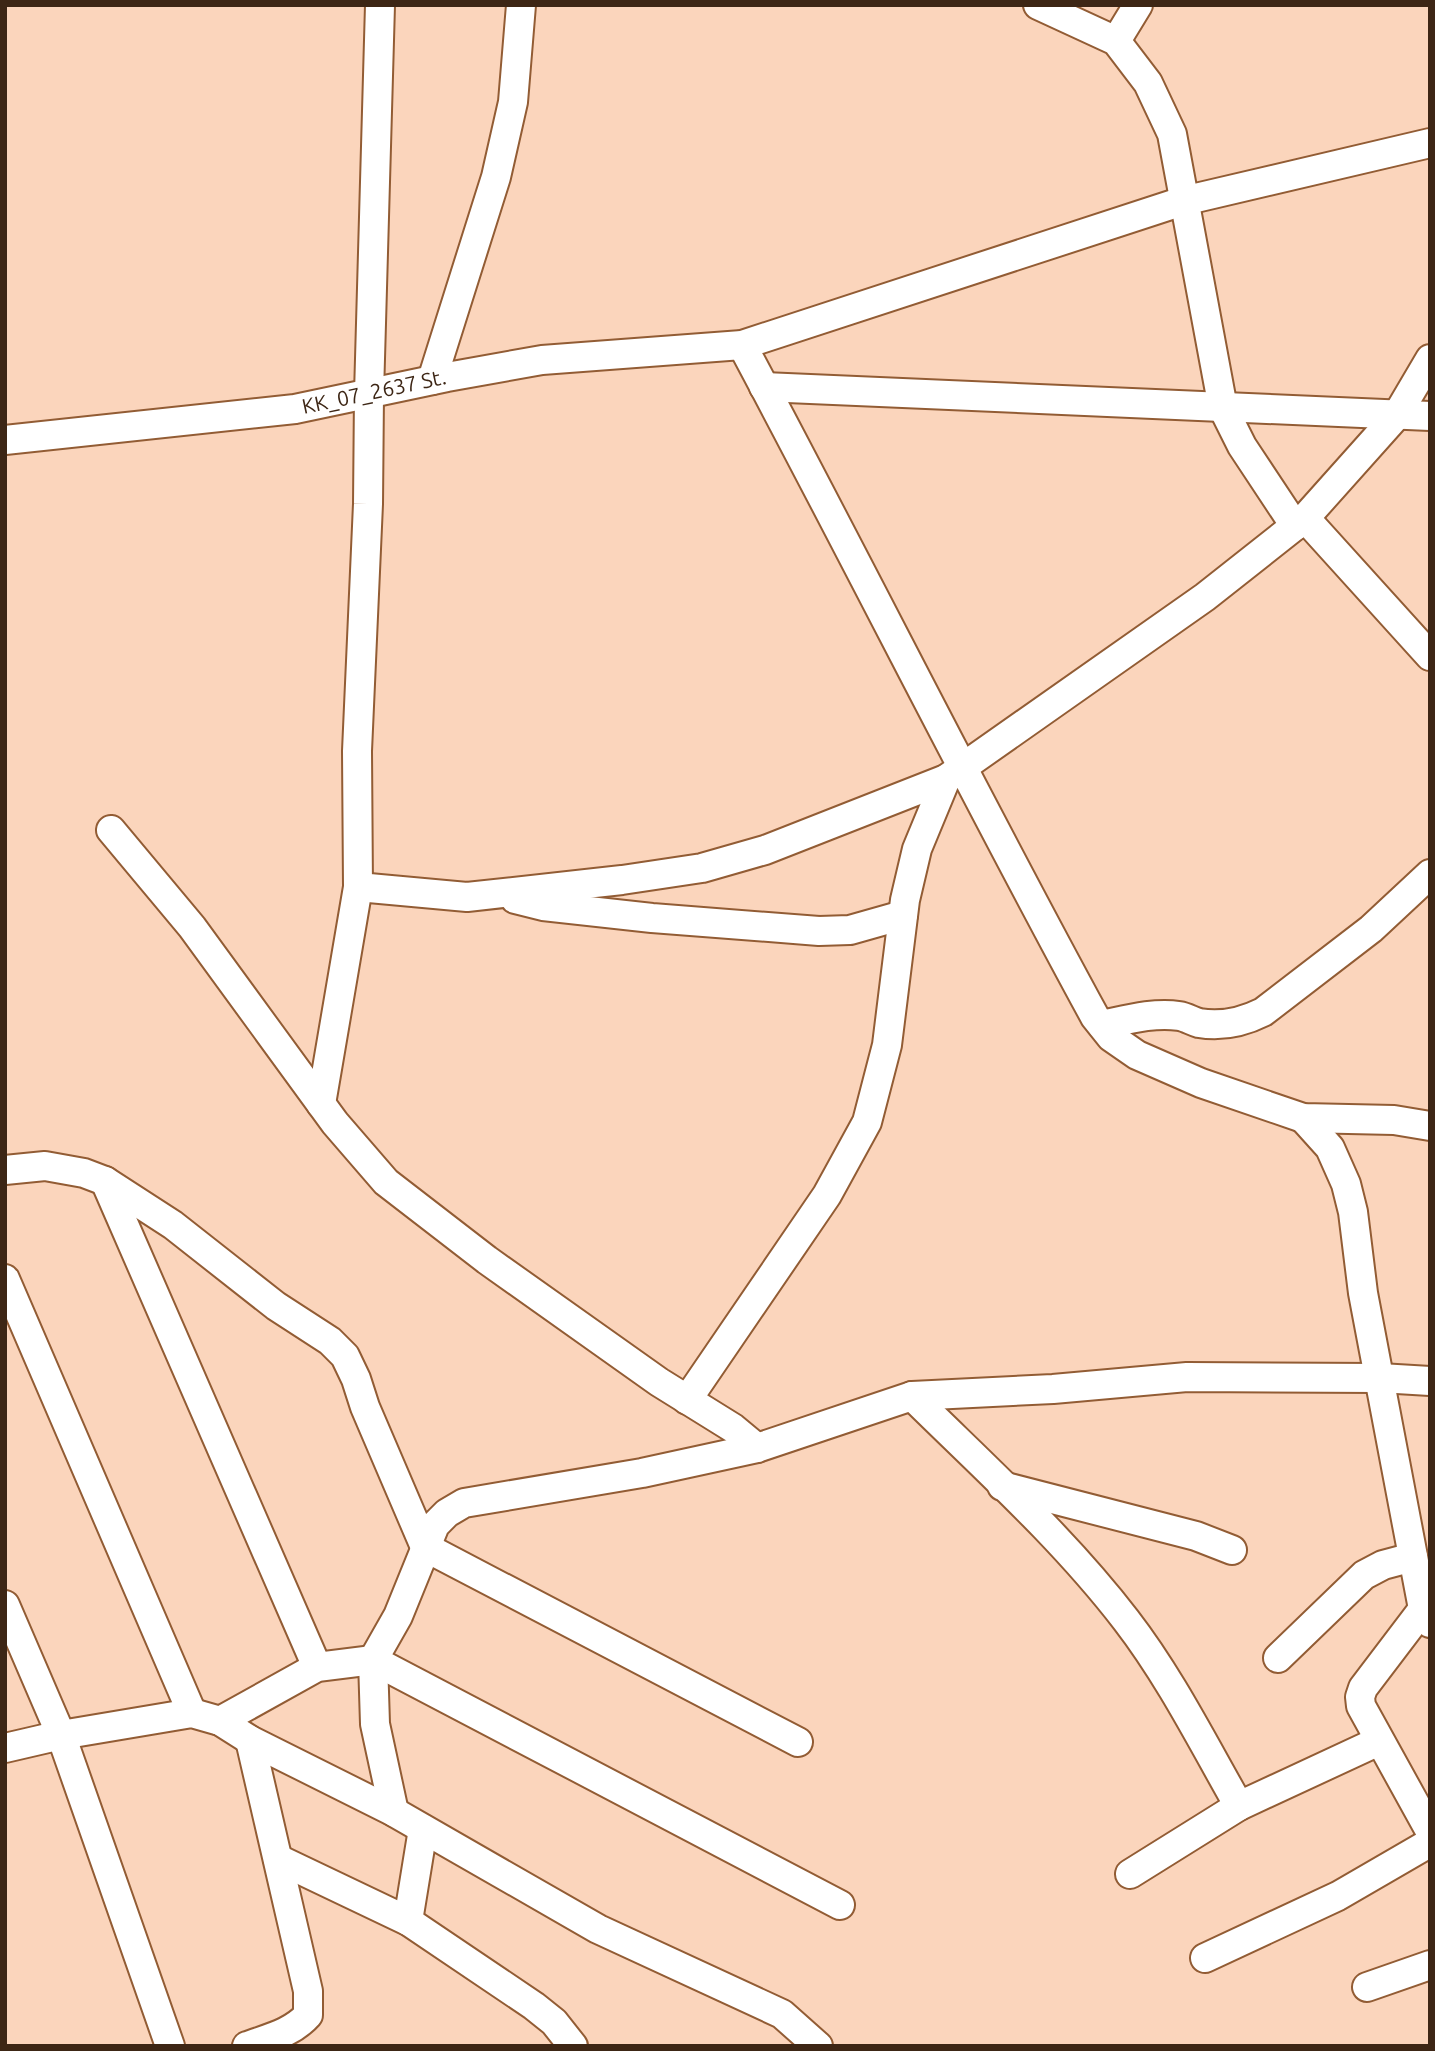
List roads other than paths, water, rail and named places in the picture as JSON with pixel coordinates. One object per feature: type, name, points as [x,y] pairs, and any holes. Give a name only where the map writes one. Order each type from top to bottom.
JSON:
[{"type":"street","points":[[321,1104],[358,887],[358,751],[368,504],[380,5]]},
{"type":"street","points":[[432,380],[496,177],[513,102],[521,5]]},
{"type":"street","points":[[1038,5],[1116,41],[1148,83],[1172,134],[1223,408],[1242,446],[1300,522],[1430,656]]},
{"type":"street","points":[[1116,41],[1138,5]]},
{"type":"street","name":"KK_07_2637 St.","points":[[5,440],[295,409],[542,360],[742,345],[1183,201],[1430,144]]},
{"type":"street","points":[[742,345],[861,569],[955,774],[1008,858],[1111,1037],[1137,1055],[1200,1083],[1303,1118],[1394,1120],[1430,1126]]},
{"type":"street","points":[[358,887],[467,897],[622,880],[702,867],[765,850],[955,774],[1206,597],[1300,522],[1397,415],[1430,359]]},
{"type":"street","points":[[764,387],[1430,416]]},
{"type":"street","points":[[687,1400],[827,1195],[867,1122],[887,1045],[903,915],[917,849],[955,774]]},
{"type":"street","points":[[111,830],[192,927],[321,1104],[386,1182],[487,1260],[757,1448]]},
{"type":"street","points":[[1102,1025],[1154,1015],[1180,1016],[1199,1023],[1234,1023],[1248,1020],[1264,1012],[1371,929],[1430,874]]},
{"type":"street","points":[[500,894],[542,906],[819,931],[850,930],[903,915]]},
{"type":"street","points":[[1205,1958],[1369,1880],[1426,1845],[1428,1826],[1361,1706],[1363,1688],[1427,1616],[1413,1557],[1363,1293],[1353,1212],[1346,1184],[1330,1149],[1303,1118]]},
{"type":"street","points":[[5,1170],[45,1166],[84,1173],[105,1181],[173,1225],[276,1306],[330,1340],[345,1356],[425,1547],[799,1742]]},
{"type":"street","points":[[105,1181],[317,1667]]},
{"type":"street","points":[[5,1279],[192,1713]]},
{"type":"street","points":[[394,1812],[375,1724],[373,1660],[397,1615],[435,1525],[447,1513],[464,1503],[642,1473],[757,1448],[912,1396],[1187,1377],[1380,1378],[1430,1381]]},
{"type":"street","points":[[912,1396],[1084,1569],[1126,1620],[1163,1674],[1239,1806]]},
{"type":"street","points":[[1002,1486],[1196,1536],[1232,1550]]},
{"type":"street","points":[[1278,1658],[1363,1575],[1383,1565],[1413,1557]]},
{"type":"street","points":[[5,1605],[61,1735],[170,2046]]},
{"type":"street","points":[[220,1721],[317,1667],[373,1660],[840,1905]]},
{"type":"street","points":[[5,1748],[61,1735],[192,1713],[220,1721],[250,1740],[394,1812],[598,1928],[782,2014],[818,2046]]},
{"type":"street","points":[[247,2046],[299,2025],[308,2015],[308,1991],[250,1740]]},
{"type":"street","points":[[1130,1874],[1239,1806],[1379,1741]]},
{"type":"street","points":[[408,1921],[423,1829]]},
{"type":"street","points":[[278,1859],[408,1921],[534,2006],[554,2022],[573,2046]]},
{"type":"street","points":[[1367,1987],[1430,1965]]}]
